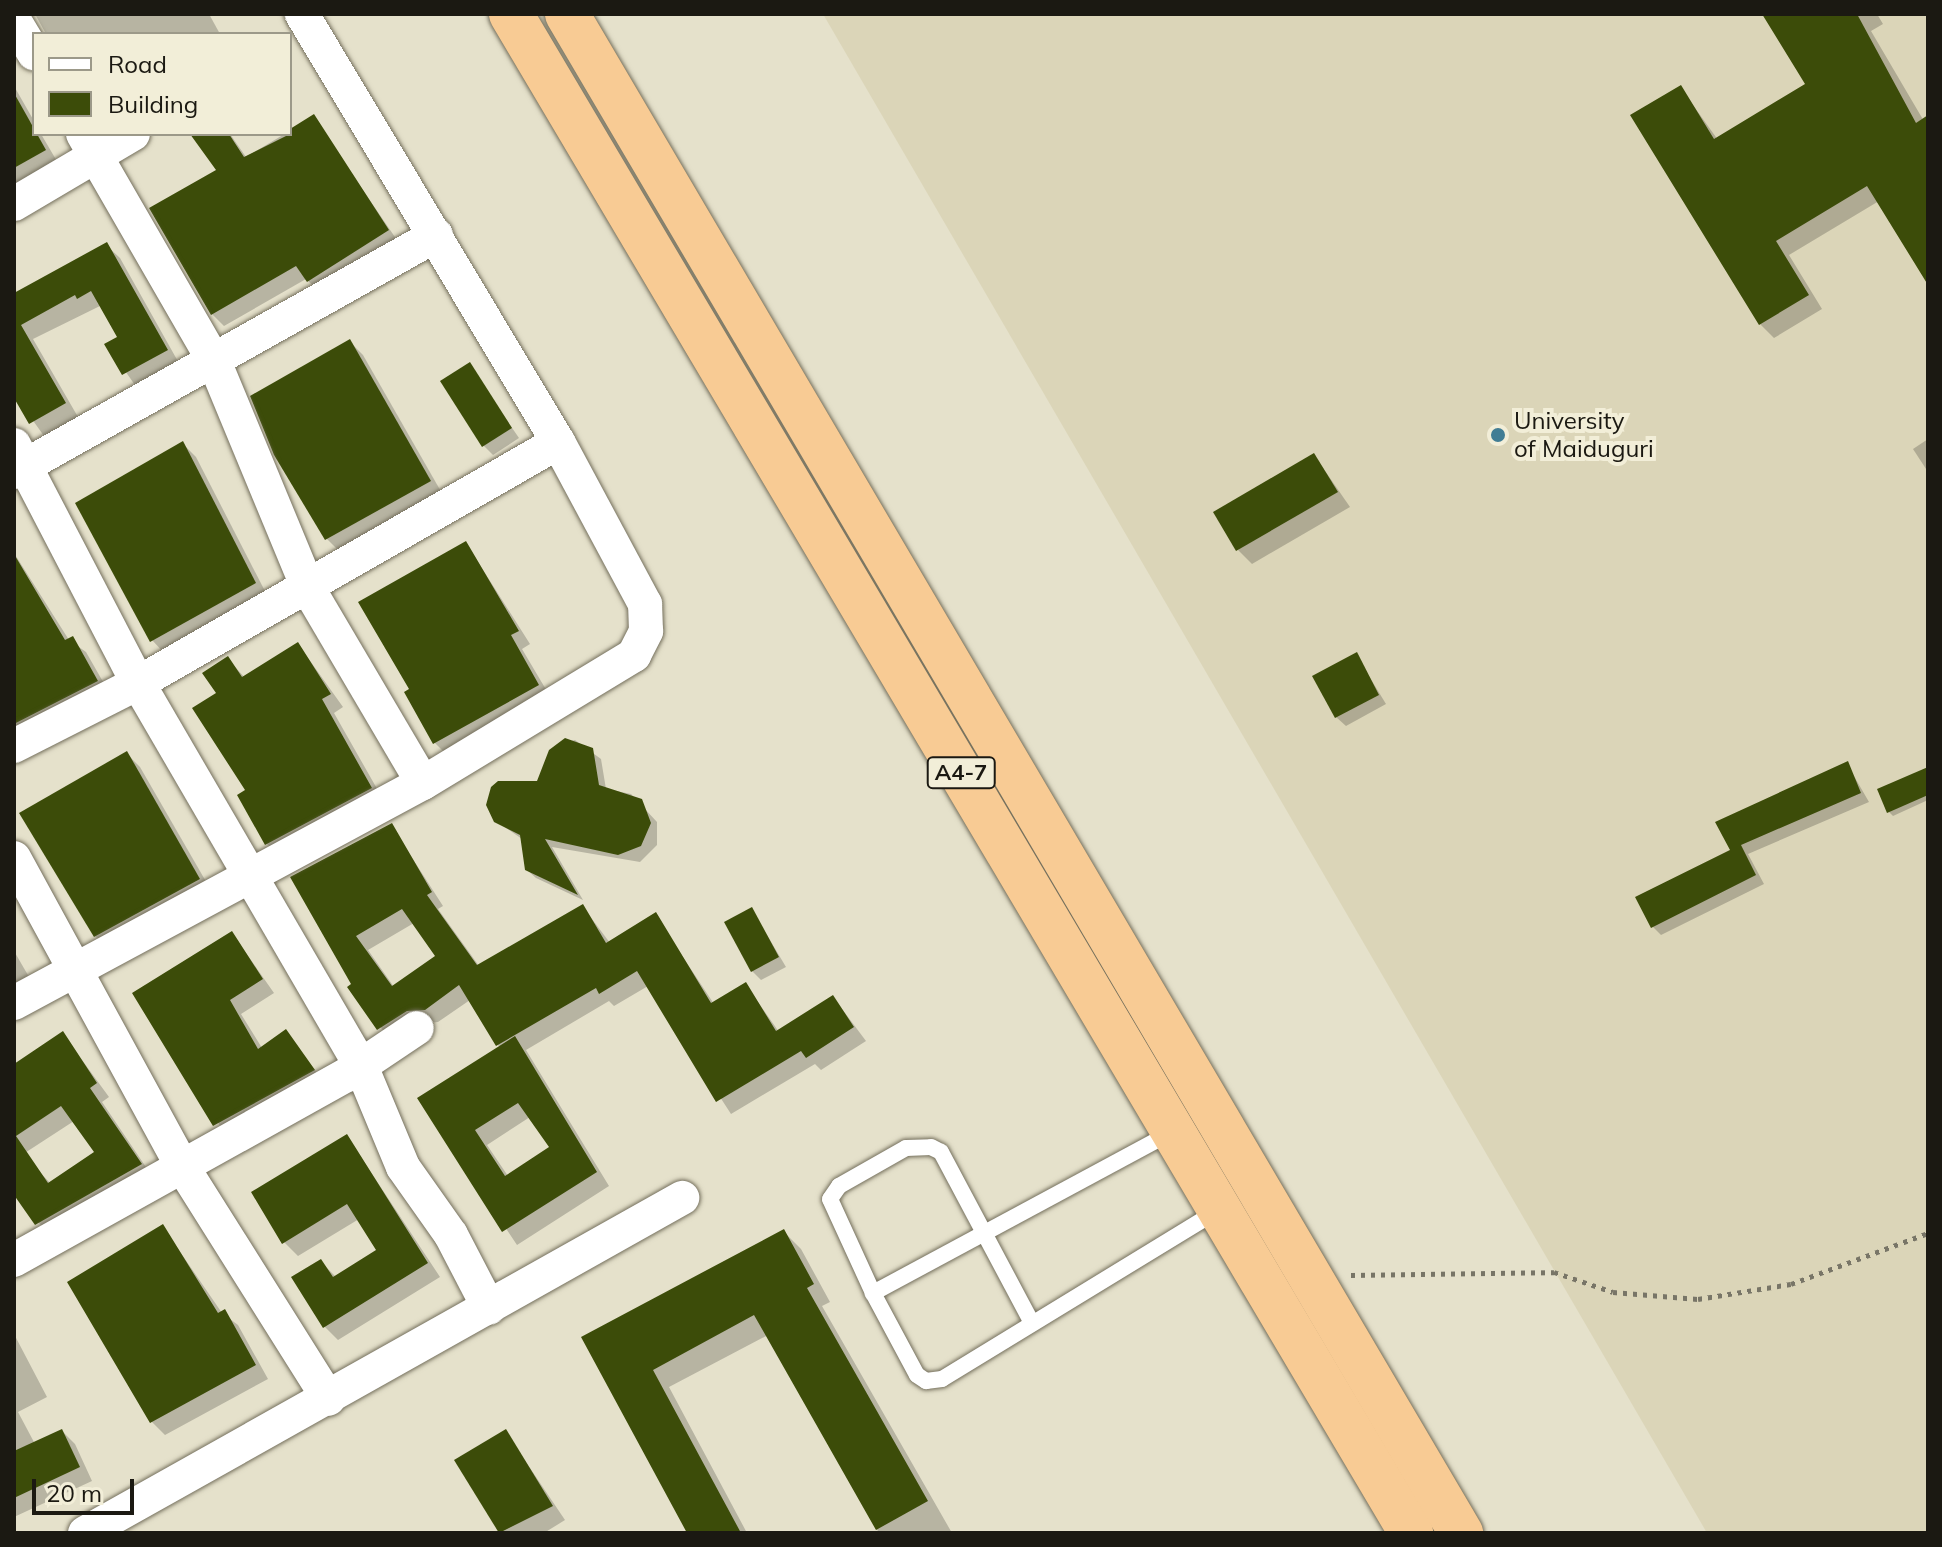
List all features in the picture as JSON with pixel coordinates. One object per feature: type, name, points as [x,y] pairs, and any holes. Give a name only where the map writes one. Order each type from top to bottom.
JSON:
[{"type":"highway","name":"A4-7","points":[[511,14],[1411,1533]]},
{"type":"highway","name":"A4-7","points":[[567,14],[1461,1533]]},
{"type":"street","points":[[14,20],[32,50]]},
{"type":"street","points":[[14,1003],[246,874],[423,783],[634,655],[646,631],[645,604],[558,442],[436,235],[299,23]]},
{"type":"street","points":[[14,204],[90,145],[125,136]]},
{"type":"street","points":[[90,145],[214,361],[308,588],[423,783]]},
{"type":"street","points":[[436,235],[214,361],[18,461],[246,874],[361,1066],[403,1167],[451,1235],[489,1308]]},
{"type":"street","points":[[14,746],[138,683],[308,588],[558,442]]},
{"type":"street","points":[[14,858],[182,1166],[329,1399]]},
{"type":"street","points":[[14,1260],[361,1066],[417,1028]]},
{"type":"street","points":[[85,1533],[329,1399],[682,1198]]},
{"type":"lane","points":[[873,1293],[1173,1131]]},
{"type":"lane","points":[[1032,1323],[941,1152],[906,1148],[839,1186],[830,1199],[873,1293],[917,1375],[926,1381],[942,1379],[1220,1210]]},
{"type":"path","points":[[1311,1277],[1554,1272],[1613,1292],[1698,1299],[1791,1284],[1928,1233]]},
{"type":"shaded area","name":"University of Maiduguri","points":[[823,14],[1928,14],[1928,1533],[1707,1533]]},
{"type":"building","points":[[1762,14],[1857,14],[1916,123],[1928,115],[1928,285],[1867,186],[1776,241],[1809,295],[1759,325],[1630,115],[1681,85],[1714,139],[1805,84]]},
{"type":"building","points":[[14,93],[32,125],[32,136],[38,136],[46,150],[14,168]]},
{"type":"building","points":[[314,114],[389,230],[307,282],[296,266],[211,315],[149,208],[216,170],[191,136],[230,136],[244,157],[286,136],[292,136],[292,128]]},
{"type":"building","points":[[107,242],[168,350],[122,375],[104,344],[117,337],[91,291],[77,299],[75,295],[21,325],[66,403],[29,424],[14,398],[14,293]]},
{"type":"building","points":[[350,339],[431,481],[325,540],[274,455],[250,396]]},
{"type":"building","points":[[470,362],[512,428],[482,447],[440,381]]},
{"type":"building","points":[[183,441],[256,583],[150,642],[75,503]]},
{"type":"building","points":[[1314,453],[1338,492],[1236,551],[1213,512]]},
{"type":"building","points":[[466,541],[519,631],[511,635],[539,685],[433,744],[404,692],[409,689],[358,602]]},
{"type":"building","points":[[14,554],[65,640],[73,636],[98,681],[14,724]]},
{"type":"building","points":[[298,642],[331,694],[322,699],[372,788],[265,845],[237,795],[245,790],[192,708],[216,693],[202,673],[228,656],[242,677]]},
{"type":"building","points":[[1357,652],[1379,695],[1335,718],[1312,676]]},
{"type":"building","points":[[565,738],[593,748],[599,785],[642,799],[651,823],[641,846],[618,855],[545,839],[578,895],[525,870],[520,835],[494,822],[486,805],[491,787],[498,781],[537,781],[549,750]]},
{"type":"building","points":[[127,751],[200,879],[94,937],[19,813]]},
{"type":"building","points":[[1848,761],[1861,793],[1741,845],[1756,875],[1651,928],[1635,897],[1730,850],[1715,822]]},
{"type":"building","points":[[1928,767],[1928,795],[1887,813],[1877,789]]},
{"type":"building","points":[[392,823],[432,892],[427,895],[477,965],[583,904],[606,943],[656,912],[711,1003],[746,982],[776,1031],[833,995],[854,1027],[806,1058],[801,1051],[716,1102],[637,971],[599,994],[596,988],[496,1046],[459,985],[425,1010],[407,1011],[377,1030],[347,987],[351,984],[290,877]],"holes":[[[402,909],[435,956],[392,986],[356,936]]]},
{"type":"building","points":[[752,907],[779,957],[751,972],[724,922]]},
{"type":"building","points":[[232,931],[263,979],[230,1000],[258,1049],[286,1029],[315,1070],[213,1126],[132,993]]},
{"type":"building","points":[[63,1031],[97,1083],[90,1088],[142,1164],[35,1225],[14,1195],[14,1064]],"holes":[[[61,1106],[94,1152],[48,1183],[16,1136]]]},
{"type":"building","points":[[515,1036],[597,1172],[502,1232],[417,1098]],"holes":[[[518,1103],[549,1147],[505,1176],[475,1130]]]},
{"type":"building","points":[[347,1134],[428,1263],[323,1328],[291,1277],[321,1259],[333,1277],[376,1250],[347,1204],[282,1244],[251,1192]]},
{"type":"building","points":[[163,1224],[218,1313],[225,1309],[256,1365],[150,1423],[67,1282]]},
{"type":"building","points":[[784,1229],[814,1284],[807,1288],[928,1501],[876,1530],[754,1315],[653,1370],[741,1533],[687,1533],[581,1337]]},
{"type":"building","points":[[62,1429],[80,1467],[14,1498],[14,1451]]},
{"type":"building","points":[[506,1429],[553,1506],[499,1533],[454,1460]]},
{"type":"place","name":"University of Maiduguri","points":[[1498,435]]}]
